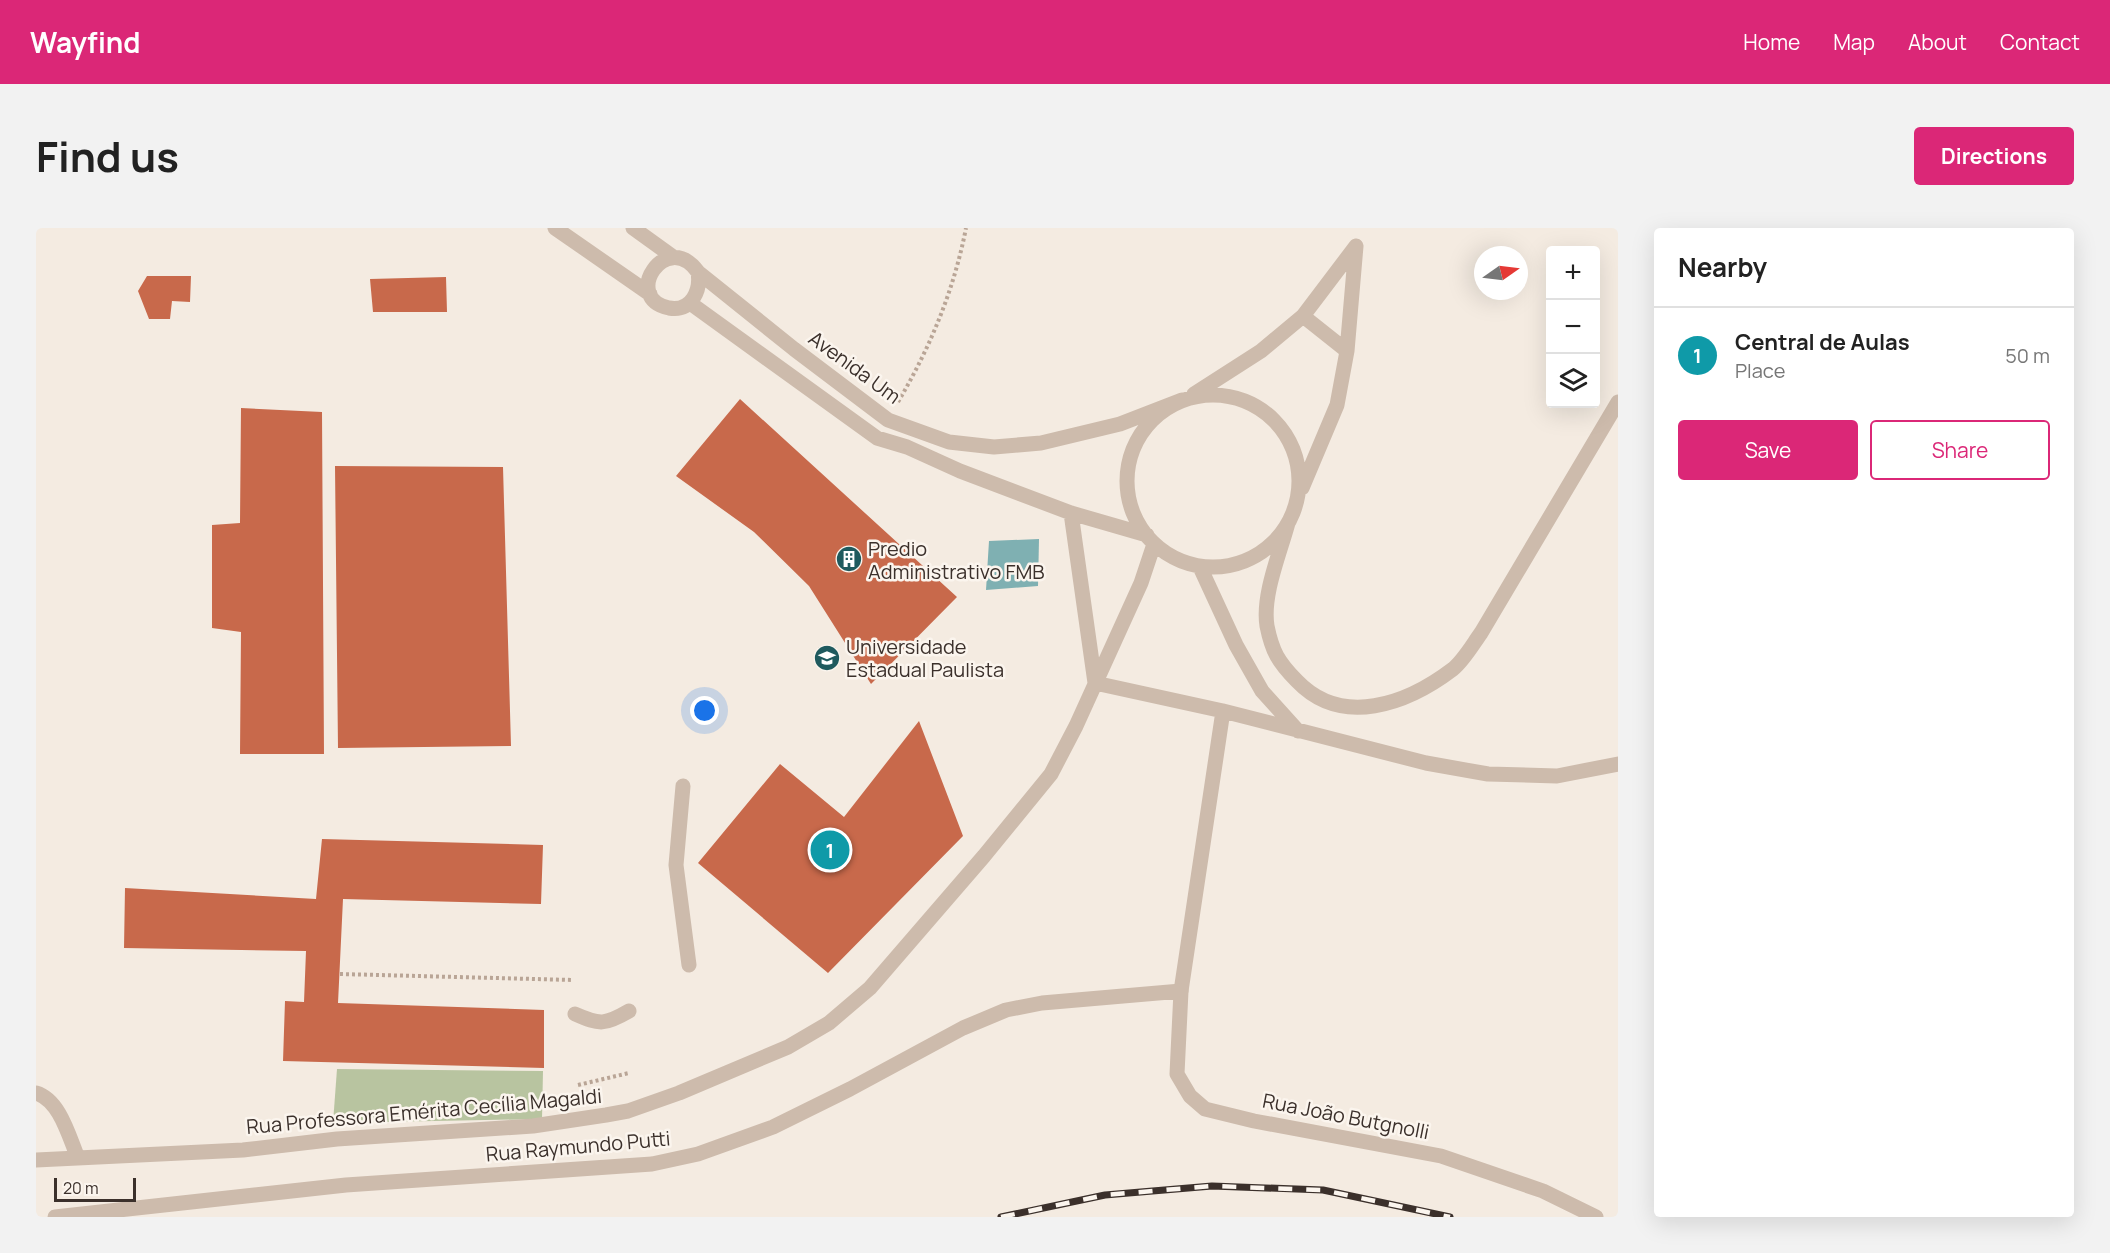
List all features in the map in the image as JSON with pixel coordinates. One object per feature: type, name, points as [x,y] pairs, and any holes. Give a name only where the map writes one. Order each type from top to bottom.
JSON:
[{"type":"street","points":[[555,228],[650,294],[664,307],[674,309],[690,303],[697,294],[700,283],[698,272],[692,263],[672,256],[633,228]]},
{"type":"street","points":[[1288,523],[1272,544],[1251,559],[1226,566],[1200,567],[1176,559],[1151,540],[1137,521],[1128,493],[1128,464],[1138,437],[1157,414],[1261,351],[1303,316],[1356,246],[1347,351],[1337,405],[1288,523],[1269,590],[1267,623],[1275,656],[1308,693],[1330,704],[1379,706],[1415,692],[1455,668],[1481,633],[1618,402]]},
{"type":"street","points":[[650,294],[649,274],[654,265],[672,256]]},
{"type":"street","name":"Avenida Um","points":[[698,272],[888,420],[949,442],[994,447],[1041,443],[1120,424],[1185,399]]},
{"type":"street","points":[[690,303],[877,438],[907,447],[960,471],[1071,513],[1151,540]]},
{"type":"street","points":[[1303,316],[1347,351]]},
{"type":"street","points":[[1185,399],[1208,394],[1234,397],[1258,407],[1278,424],[1293,447],[1299,473],[1298,499]]},
{"type":"street","points":[[1071,513],[1095,683],[1223,711],[1426,763],[1488,774],[1557,776],[1618,764]]},
{"type":"street","name":"Rua Professora Emérita Cecília Magaldi","points":[[36,1160],[243,1150],[337,1139],[533,1126],[628,1111],[679,1093],[788,1047],[829,1023],[870,988],[1051,774],[1076,726],[1141,583],[1151,540]]},
{"type":"street","points":[[1200,567],[1236,645],[1257,682],[1298,731]]},
{"type":"street","name":"Rua João Butgnolli","points":[[1223,711],[1180,991],[1177,1074],[1190,1096],[1205,1109],[1254,1121],[1441,1156],[1542,1191],[1596,1217]]},
{"type":"street","points":[[683,786],[676,865],[689,965]]},
{"type":"street","name":"Rua Raymundo Putti","points":[[55,1217],[346,1185],[652,1164],[698,1154],[773,1127],[850,1089],[963,1028],[1006,1010],[1042,1003],[1180,991]]},
{"type":"street","points":[[575,1014],[593,1022],[604,1023],[629,1011]]},
{"type":"street","points":[[36,1093],[45,1096],[57,1111],[78,1158]]},
{"type":"path","points":[[888,420],[917,369],[942,316],[966,228]]},
{"type":"path","points":[[340,974],[573,980]]},
{"type":"path","points":[[578,1085],[629,1073]]},
{"type":"green space","points":[[337,1069],[543,1071],[542,1119],[333,1123]]},
{"type":"water","points":[[1039,539],[1038,586],[986,590],[989,541]]},
{"type":"building","points":[[147,276],[191,276],[190,302],[172,301],[170,319],[149,319],[138,291]]},
{"type":"building","points":[[446,277],[447,312],[373,312],[370,279]]},
{"type":"building","name":"Predio Administrativo FMB","points":[[740,399],[957,597],[871,684],[809,586],[754,532],[676,476]]},
{"type":"building","points":[[241,408],[322,412],[324,754],[240,754],[241,632],[212,628],[212,525],[240,523]]},
{"type":"building","points":[[335,466],[503,467],[511,746],[338,748]]},
{"type":"building","points":[[919,721],[963,836],[828,973],[698,863],[780,764],[844,817]]},
{"type":"building","points":[[322,839],[543,845],[541,904],[343,899],[338,1003],[544,1010],[544,1068],[283,1061],[285,1001],[304,1002],[306,951],[124,948],[125,888],[316,899]]},
{"type":"railway","points":[[1001,1217],[1105,1195],[1212,1186],[1323,1190],[1450,1217]]},
{"type":"place","name":"Predio Administrativo FMB","points":[[849,559]]},
{"type":"place","name":"Universidade Estadual Paulista","points":[[827,658]]},
{"type":"place","name":"Central de Aulas","points":[[830,850]]}]
